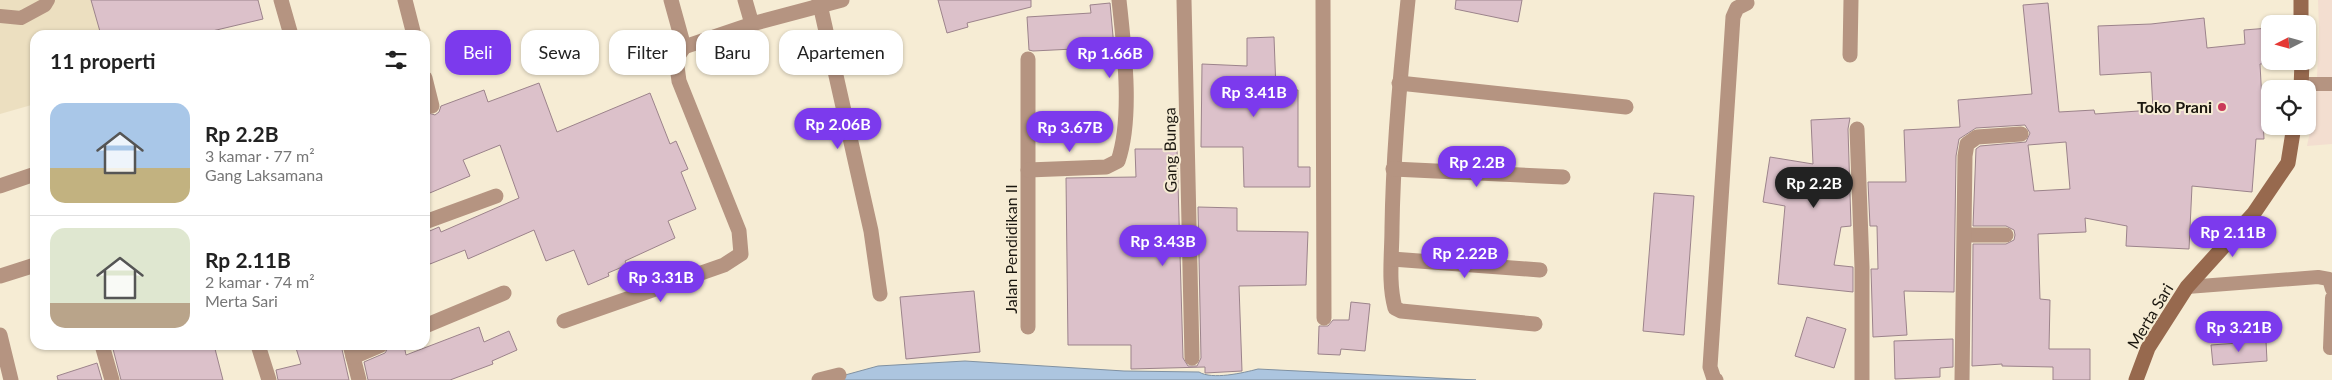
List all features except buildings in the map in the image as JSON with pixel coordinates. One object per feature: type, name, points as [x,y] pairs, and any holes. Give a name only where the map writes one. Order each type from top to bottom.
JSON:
[{"type":"street","points":[[281,0],[290,30]]},
{"type":"street","points":[[405,0],[413,30]]},
{"type":"street","points":[[670,0],[679,30]]},
{"type":"street","points":[[745,0],[752,24]]},
{"type":"street","points":[[686,46],[820,3],[842,0]]},
{"type":"street","name":"Jalan Pendidikan II","points":[[1028,170],[1106,167],[1118,161],[1124,144],[1126,66],[1119,0]]},
{"type":"street","name":"Gang Bunga","points":[[1184,0],[1192,358]]},
{"type":"street","points":[[1323,0],[1324,318]]},
{"type":"street","points":[[1408,0],[1399,83],[1393,169],[1392,259],[1393,300],[1395,308],[1401,311],[1535,324]]},
{"type":"street","points":[[1850,55],[1851,0]]},
{"type":"street","points":[[2301,0],[2301,15]]},
{"type":"street","points":[[820,3],[871,231],[880,294]]},
{"type":"street","points":[[1715,379],[1710,367],[1732,17],[1737,8],[1747,3]]},
{"type":"street","name":"Jalan Pendidikan II","points":[[1028,58],[1028,328]]},
{"type":"street","points":[[564,321],[724,265],[741,254],[739,231],[679,75]]},
{"type":"street","points":[[1399,83],[1626,107]]},
{"type":"street","points":[[430,98],[432,106]]},
{"type":"street","points":[[1857,129],[1862,268],[1862,380]]},
{"type":"street","points":[[1962,380],[1965,156],[1967,144],[1977,137],[2021,134]]},
{"type":"street","name":"Merta Sari","points":[[2136,380],[2148,348],[2187,287],[2254,214],[2288,163],[2293,135]]},
{"type":"street","points":[[1393,169],[1563,177]]},
{"type":"street","points":[[0,186],[30,176]]},
{"type":"street","points":[[430,220],[496,196]]},
{"type":"street","points":[[1965,235],[2006,235]]},
{"type":"street","points":[[1392,259],[1540,270]]},
{"type":"street","points":[[0,276],[30,267]]},
{"type":"street","points":[[430,324],[504,293]]},
{"type":"street","points":[[0,335],[11,380]]},
{"type":"street","points":[[103,350],[112,380]]},
{"type":"street","points":[[260,350],[269,380]]},
{"type":"street","points":[[351,351],[359,380]]},
{"type":"street","points":[[819,380],[839,375]]},
{"type":"lane","points":[[0,16],[21,18],[45,5],[48,0]]},
{"type":"lane","points":[[2316,85],[2332,84]]},
{"type":"lane","points":[[2187,287],[2318,277],[2329,279],[2332,288]]},
{"type":"lane","points":[[2330,348],[2332,298]]},
{"type":"shaded area","points":[[0,0],[153,0],[162,30],[30,30],[30,105],[0,114]]},
{"type":"shaded area","points":[[2318,0],[2332,0],[2332,144],[2307,146],[2309,135],[2316,135]]},
{"type":"water","points":[[965,361],[1124,371],[1199,372],[1219,376],[1258,369],[1476,380],[827,380],[878,366]]},
{"type":"place","name":"Toko Prani","points":[[2222,107]]}]
